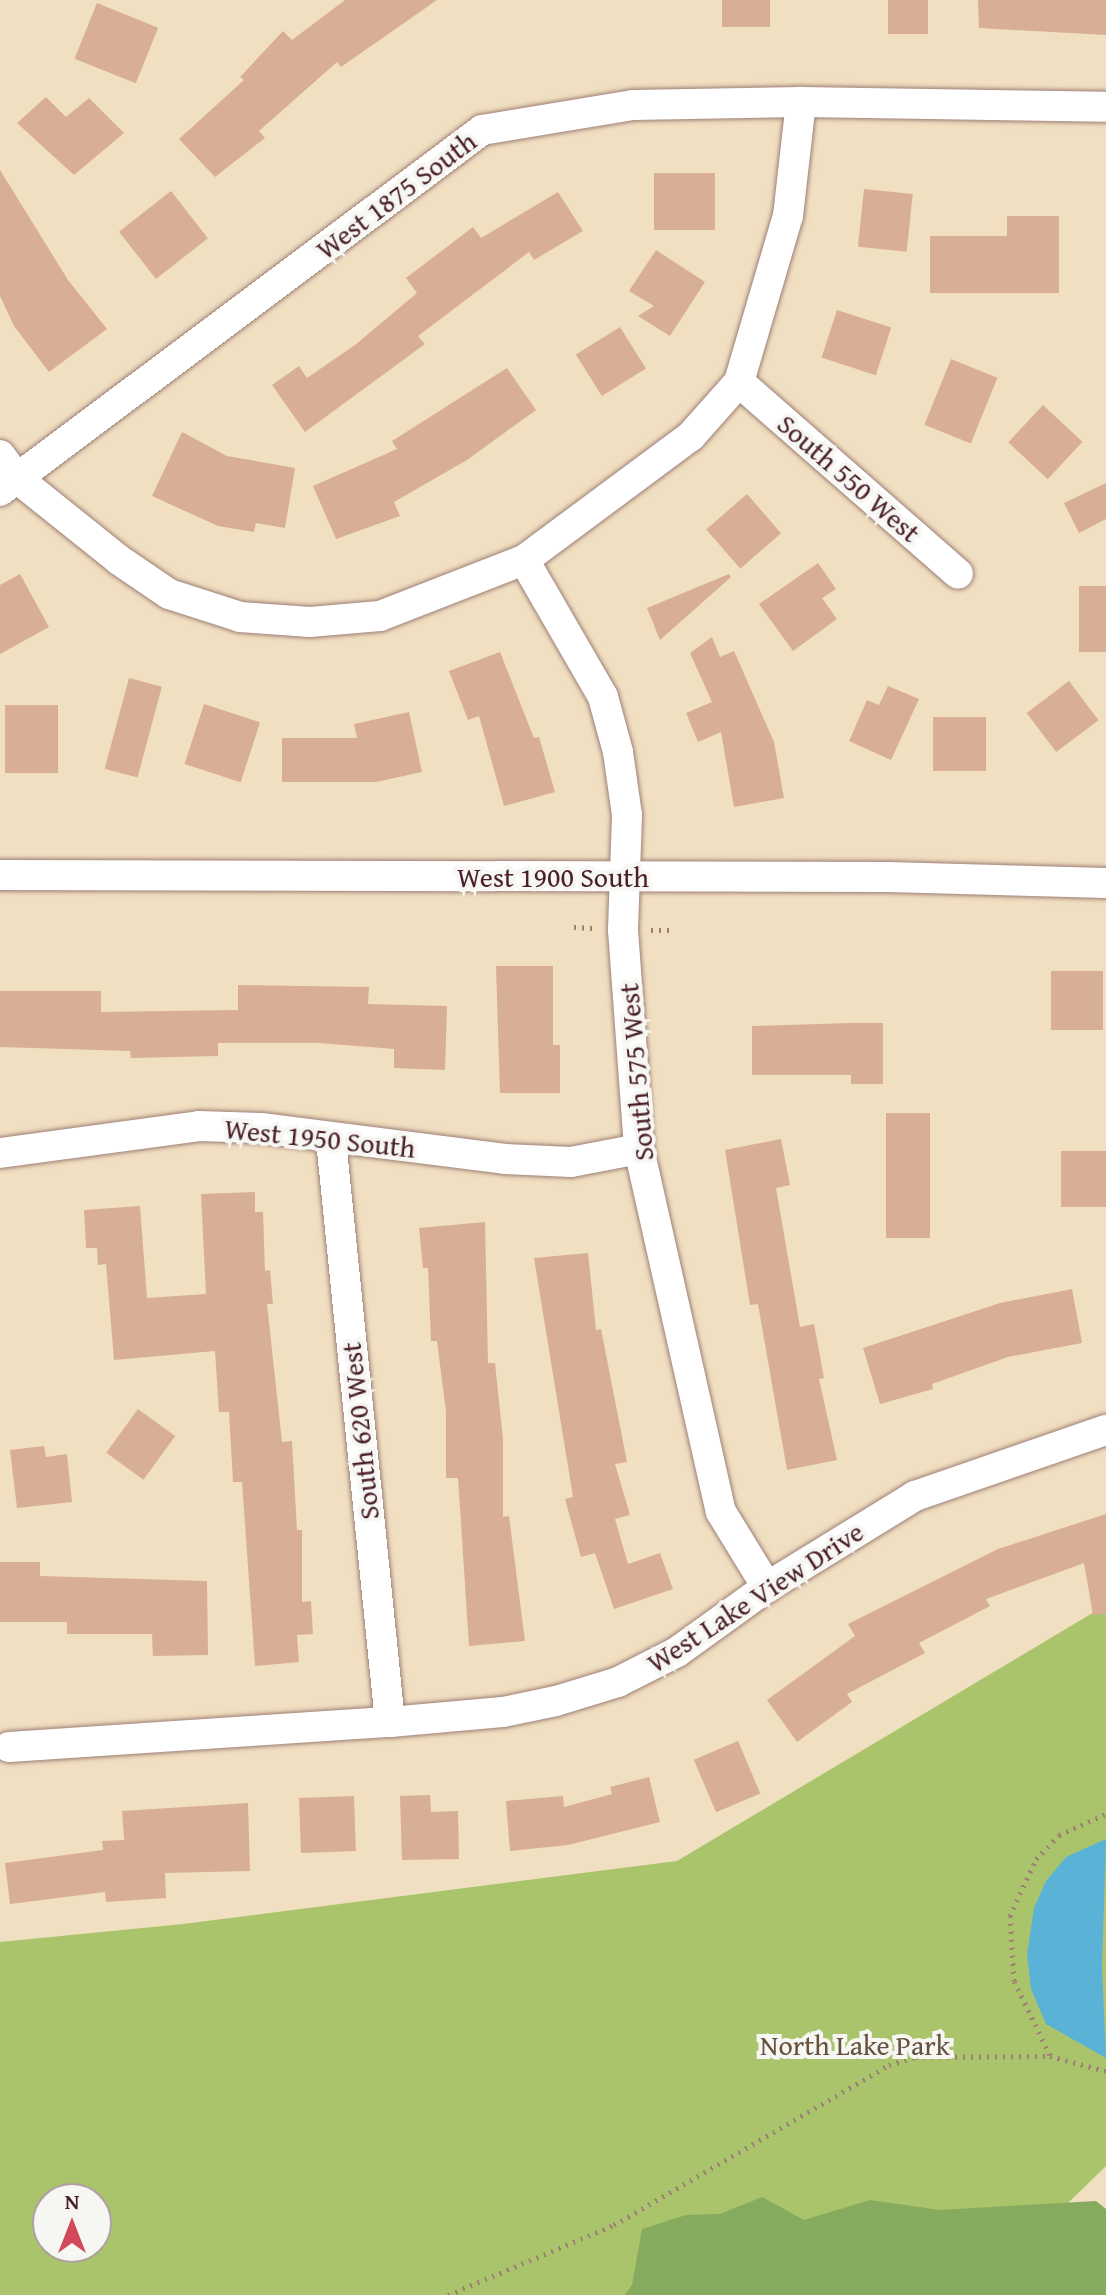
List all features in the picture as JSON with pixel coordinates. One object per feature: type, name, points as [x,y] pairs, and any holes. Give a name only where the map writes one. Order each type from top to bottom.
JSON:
[{"type":"street","name":"West 1875 South","points":[[9,485],[482,130],[633,105],[801,102],[1106,107]]},
{"type":"street","points":[[0,455],[9,485],[169,594],[240,617],[310,622],[380,616],[524,560],[691,436],[739,382],[788,216],[801,102]]},
{"type":"street","name":"South 550 West","points":[[739,382],[958,574]]},
{"type":"street","name":"South 575 West","points":[[524,560],[603,697],[627,815],[623,878],[639,1149],[721,1512],[767,1587]]},
{"type":"street","name":"West 1900 South","points":[[0,875],[1106,883]]},
{"type":"street","name":"West 1950 South","points":[[0,1153],[199,1126],[261,1128],[331,1140],[571,1162],[639,1149]]},
{"type":"street","name":"South 620 West","points":[[331,1140],[390,1722]]},
{"type":"street","name":"West Lake View Drive","points":[[9,1747],[503,1712],[618,1682],[677,1652],[767,1587],[915,1496],[1106,1430]]},
{"type":"path","points":[[1050,2056],[1014,1981],[1010,1916],[1036,1859],[1059,1835],[1106,1814]]},
{"type":"path","points":[[448,2295],[614,2225],[889,2065],[915,2057],[1050,2056],[1106,2071]]},
{"type":"green space","name":"North Lake Park","points":[[1106,1605],[1106,2166],[1069,2202],[944,2295],[0,2295],[0,1942],[183,1924],[677,1861]]},
{"type":"green space","points":[[762,2197],[804,2220],[870,2200],[940,2210],[1096,2201],[1106,2209],[1106,2295],[625,2295],[632,2285],[642,2229],[686,2215],[720,2214]]},
{"type":"water","points":[[1106,1839],[1102,1967],[1106,2058],[1046,2024],[1031,1989],[1027,1954],[1034,1908],[1046,1881],[1066,1857]]},
{"type":"building","points":[[345,0],[437,0],[341,67],[337,62],[259,131],[265,138],[215,177],[179,139],[244,80],[240,77],[283,31],[292,40]]},
{"type":"building","points":[[722,0],[770,0],[770,27],[722,27]]},
{"type":"building","points":[[888,0],[928,0],[928,34],[888,34]]},
{"type":"building","points":[[978,0],[1106,0],[1106,35],[979,28]]},
{"type":"building","points":[[97,3],[158,28],[136,83],[75,59]]},
{"type":"building","points":[[46,97],[66,117],[89,98],[124,133],[74,175],[17,123]]},
{"type":"building","points":[[0,170],[68,280],[107,329],[49,372],[14,326],[0,296]]},
{"type":"building","points":[[654,173],[715,173],[715,230],[654,230]]},
{"type":"building","points":[[864,189],[913,194],[907,252],[858,247]]},
{"type":"building","points":[[171,191],[208,238],[156,279],[119,232]]},
{"type":"building","points":[[558,192],[583,231],[534,260],[529,252],[418,336],[425,344],[305,432],[272,385],[299,366],[307,378],[355,345],[417,293],[406,278],[473,227],[481,238]]},
{"type":"building","points":[[1007,216],[1059,216],[1059,293],[930,293],[930,236],[1007,236]]},
{"type":"building","points":[[656,250],[705,282],[670,336],[638,316],[654,306],[629,291]]},
{"type":"building","points":[[837,310],[891,328],[876,375],[822,358]]},
{"type":"building","points":[[620,327],[646,369],[602,396],[576,355]]},
{"type":"building","points":[[951,359],[997,378],[971,444],[924,425]]},
{"type":"building","points":[[507,368],[536,410],[467,460],[394,502],[400,516],[336,539],[313,486],[397,449],[392,441]]},
{"type":"building","points":[[1043,405],[1082,442],[1048,479],[1008,442]]},
{"type":"building","points":[[182,432],[227,456],[295,468],[285,528],[256,523],[254,532],[218,526],[152,496]]},
{"type":"building","points":[[1106,483],[1106,519],[1079,533],[1064,503]]},
{"type":"building","points":[[747,494],[781,533],[740,569],[706,529]]},
{"type":"building","points":[[818,563],[836,589],[822,598],[837,619],[793,651],[759,604]]},
{"type":"building","points":[[20,574],[49,627],[0,654],[0,585]]},
{"type":"building","points":[[729,574],[731,577],[660,640],[647,608]]},
{"type":"building","points":[[1079,586],[1106,586],[1106,652],[1079,652]]},
{"type":"building","points":[[712,637],[720,657],[734,651],[774,742],[784,798],[734,807],[721,732],[698,742],[686,713],[712,702],[690,653]]},
{"type":"building","points":[[500,652],[534,738],[539,737],[555,792],[504,806],[479,716],[468,720],[449,671]]},
{"type":"building","points":[[129,678],[162,687],[138,778],[105,769]]},
{"type":"building","points":[[1069,681],[1098,720],[1056,752],[1027,713]]},
{"type":"building","points":[[888,686],[919,699],[891,760],[849,741],[867,700],[879,705]]},
{"type":"building","points":[[204,704],[260,722],[241,782],[185,764]]},
{"type":"building","points":[[5,705],[58,705],[58,773],[5,773]]},
{"type":"building","points":[[409,712],[422,772],[376,782],[282,782],[282,738],[357,738],[354,724]]},
{"type":"building","points":[[933,717],[986,717],[986,771],[933,771]]},
{"type":"building","points":[[496,966],[553,966],[553,1045],[560,1045],[560,1093],[500,1093]]},
{"type":"building","points":[[1051,971],[1103,971],[1103,1030],[1051,1030]]},
{"type":"building","points":[[238,985],[369,987],[368,1004],[447,1006],[445,1070],[394,1068],[394,1049],[319,1043],[218,1043],[218,1056],[131,1058],[130,1051],[0,1047],[0,991],[101,991],[101,1012],[238,1010]]},
{"type":"building","points":[[883,1023],[883,1084],[851,1084],[851,1075],[752,1075],[752,1026]]},
{"type":"building","points":[[886,1113],[930,1113],[930,1238],[886,1238]]},
{"type":"building","points":[[781,1139],[790,1185],[776,1188],[800,1327],[814,1324],[824,1378],[819,1379],[837,1460],[787,1470],[758,1304],[750,1305],[725,1150]]},
{"type":"building","points":[[1061,1151],[1106,1151],[1106,1207],[1061,1207]]},
{"type":"building","points":[[255,1192],[255,1212],[263,1212],[265,1271],[270,1270],[273,1304],[267,1304],[282,1442],[292,1441],[297,1530],[302,1530],[302,1602],[311,1601],[313,1634],[297,1635],[299,1662],[255,1666],[242,1482],[233,1482],[229,1412],[219,1412],[215,1351],[114,1360],[106,1264],[98,1265],[97,1248],[86,1248],[84,1210],[140,1206],[147,1298],[206,1294],[201,1194]]},
{"type":"building","points":[[485,1222],[488,1363],[495,1363],[503,1439],[503,1517],[509,1516],[525,1641],[469,1646],[458,1478],[446,1478],[446,1412],[437,1341],[431,1341],[428,1268],[423,1268],[419,1228]]},
{"type":"building","points":[[588,1253],[596,1330],[601,1329],[627,1462],[615,1464],[630,1515],[615,1519],[628,1564],[660,1553],[673,1589],[614,1609],[595,1553],[581,1557],[565,1499],[573,1497],[534,1258]]},
{"type":"building","points":[[1072,1289],[1082,1343],[1008,1357],[932,1384],[933,1389],[880,1404],[863,1348],[1000,1303]]},
{"type":"building","points":[[138,1409],[175,1436],[143,1480],[106,1453]]},
{"type":"building","points":[[44,1446],[46,1457],[67,1454],[72,1502],[17,1508],[10,1450]]},
{"type":"building","points":[[1106,1514],[1106,1614],[1093,1615],[1084,1563],[986,1599],[990,1606],[919,1643],[925,1653],[847,1694],[852,1702],[797,1742],[767,1700],[855,1636],[848,1624],[998,1549]]},
{"type":"building","points":[[0,1562],[40,1562],[40,1576],[207,1581],[208,1655],[153,1656],[152,1634],[67,1634],[67,1622],[0,1622]]},
{"type":"building","points":[[738,1741],[760,1793],[716,1812],[694,1760]]},
{"type":"building","points":[[649,1777],[660,1822],[568,1845],[510,1851],[506,1801],[563,1796],[564,1807],[612,1794],[610,1787]]},
{"type":"building","points":[[430,1795],[431,1812],[458,1811],[459,1859],[402,1860],[400,1796]]},
{"type":"building","points":[[354,1796],[356,1851],[301,1853],[299,1798]]},
{"type":"building","points":[[248,1803],[250,1871],[165,1873],[166,1898],[106,1902],[105,1892],[10,1904],[5,1863],[103,1850],[102,1841],[124,1840],[122,1811]]}]
